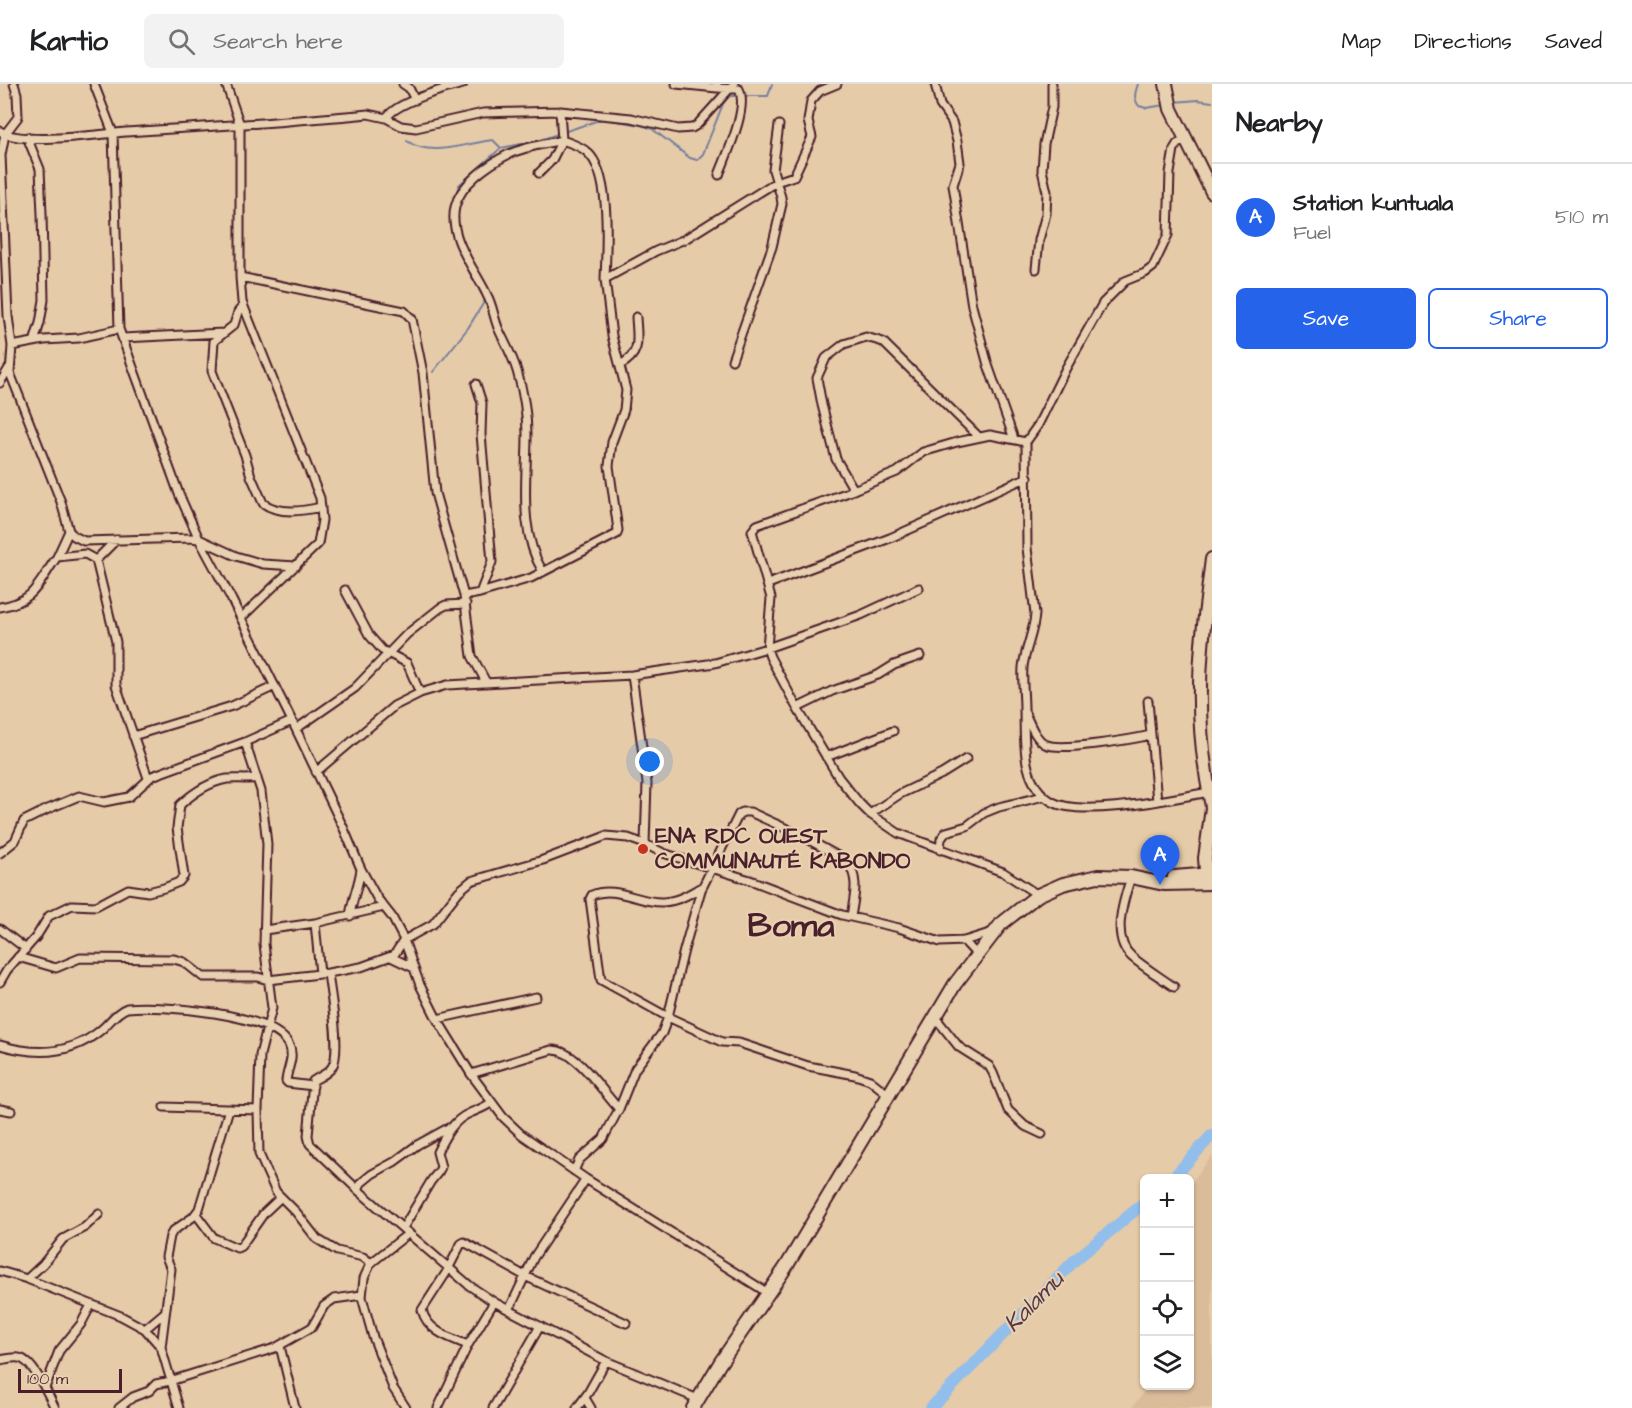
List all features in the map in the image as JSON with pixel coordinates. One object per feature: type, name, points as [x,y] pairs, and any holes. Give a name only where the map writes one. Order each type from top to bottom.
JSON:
[{"type":"highway","points":[[1167,90],[1171,109],[1212,192]]},
{"type":"highway","points":[[1209,879],[1204,858],[1212,807],[1203,743],[1200,687],[1202,644],[1212,559]]},
{"type":"highway","points":[[1187,876],[1204,858]]},
{"type":"highway","points":[[695,1404],[786,1267],[955,984],[993,932],[1009,916],[1038,895],[1063,884],[1098,876],[1131,877],[1164,885],[1209,879]]},
{"type":"highway","points":[[1148,880],[1187,876],[1209,879]]},
{"type":"street","points":[[14,84],[18,117],[2,132],[1,155],[8,316],[12,346],[9,367],[12,381],[61,502],[69,531],[84,541],[199,539],[225,552],[263,564],[296,566]]},
{"type":"street","points":[[94,84],[113,133],[119,329],[179,494],[199,539],[296,729],[361,869],[404,940],[436,1019],[471,1074],[521,1134],[586,1179],[768,1293]]},
{"type":"street","points":[[226,84],[240,125],[240,277],[243,306],[320,498],[322,520],[319,541],[241,618]]},
{"type":"street","points":[[403,84],[409,88],[415,100]]},
{"type":"street","points":[[386,118],[392,111],[415,100],[463,84]]},
{"type":"street","points":[[676,84],[732,86],[739,89],[742,96],[730,146],[719,175]]},
{"type":"street","points":[[605,279],[656,251],[685,239],[776,182],[794,176],[812,137],[808,121],[813,98],[820,91],[837,84]]},
{"type":"street","points":[[935,84],[940,105],[952,122],[957,141],[960,163],[953,185],[972,306],[985,355],[1014,439]]},
{"type":"street","points":[[1036,269],[1039,240],[1046,214],[1047,192],[1042,170],[1044,144],[1052,107],[1052,84]]},
{"type":"street","points":[[2,132],[27,137],[56,138],[368,114],[386,118],[401,126],[416,128],[483,113],[560,111],[632,117],[686,129],[697,125],[732,86]]},
{"type":"street","points":[[539,173],[552,160],[562,136],[560,111]]},
{"type":"street","points":[[732,360],[772,247],[782,204],[773,170],[779,125]]},
{"type":"street","points":[[464,596],[494,590],[543,572],[617,534],[618,530],[609,466],[612,442],[622,416],[626,393],[612,336],[605,279],[606,228],[600,173],[586,151],[562,136]]},
{"type":"street","points":[[543,572],[531,549],[527,523],[524,484],[527,434],[517,370],[488,297],[456,233],[455,207],[464,190],[480,173],[509,154],[562,136]]},
{"type":"street","points":[[27,137],[40,169],[43,225],[44,300],[34,342]]},
{"type":"street","points":[[1186,140],[1177,144],[1174,149],[1170,173],[1168,235],[1153,267],[1125,281],[1103,303],[1066,368],[1038,425],[1026,442],[1027,548],[1035,623],[1024,659],[1024,712],[1027,766],[1031,778],[1044,796],[1056,804],[1099,808],[1209,792]]},
{"type":"street","points":[[240,277],[404,311],[412,319],[423,373],[435,494],[466,604],[472,656],[486,682]]},
{"type":"street","points":[[243,306],[234,325],[214,344],[212,370],[251,476],[263,503],[271,508],[303,511],[321,507]]},
{"type":"street","points":[[620,365],[633,357],[637,348],[636,317]]},
{"type":"street","points":[[12,346],[79,338],[119,329]]},
{"type":"street","points":[[123,338],[223,333]]},
{"type":"street","points":[[854,490],[836,459],[817,378],[826,358],[844,344],[866,337],[883,342],[978,436]]},
{"type":"street","points":[[0,383],[9,367]]},
{"type":"street","points":[[476,384],[482,403],[481,434],[492,562],[480,593]]},
{"type":"street","points":[[1026,442],[990,435],[978,436],[923,452],[897,472],[753,528],[753,536],[771,598],[767,648],[773,665],[796,708],[847,788],[870,814],[898,833],[1003,872],[1038,895]]},
{"type":"street","points":[[768,584],[890,538],[1028,477]]},
{"type":"street","points":[[0,607],[18,603],[31,595],[57,557],[69,531]]},
{"type":"street","points":[[96,560],[116,540]]},
{"type":"street","points":[[57,557],[85,554],[96,560],[116,642],[116,685],[148,778]]},
{"type":"street","points":[[316,772],[394,706],[420,693],[447,685],[632,675],[715,663],[767,648],[861,615],[919,588]]},
{"type":"street","points":[[345,590],[369,635],[382,650],[407,663],[420,693]]},
{"type":"street","points":[[296,729],[355,688],[408,634],[440,608],[446,605],[466,604]]},
{"type":"street","points":[[796,708],[920,656]]},
{"type":"street","points":[[632,675],[647,783],[645,844]]},
{"type":"street","points":[[133,736],[232,706],[275,686]]},
{"type":"street","points":[[1148,701],[1157,801]]},
{"type":"street","points":[[1024,712],[1038,737],[1050,746],[1110,742],[1151,735]]},
{"type":"street","points":[[0,853],[15,842],[21,826],[29,818],[79,796],[104,802],[129,797],[148,778],[245,742],[292,721]]},
{"type":"street","points":[[826,757],[893,731]]},
{"type":"street","points":[[245,742],[264,806],[267,844],[264,930],[272,1008],[261,1055],[258,1110],[259,1154],[271,1183],[311,1233],[324,1245],[337,1251],[363,1257],[371,1263]]},
{"type":"street","points":[[870,814],[900,794],[942,774],[966,759]]},
{"type":"street","points":[[0,982],[7,970],[36,937],[47,918],[68,906],[96,906],[128,889],[150,891],[178,882],[184,876],[177,828],[180,805],[198,791],[215,782],[227,779],[257,778]]},
{"type":"street","points":[[940,850],[941,839],[946,832],[967,826],[984,813],[999,807],[1044,796]]},
{"type":"street","points":[[574,1171],[579,1160],[603,1139],[619,1109],[635,1069],[662,1033],[703,886],[739,814],[750,812],[798,834],[847,861],[853,869],[856,880],[851,917]]},
{"type":"street","points":[[18,957],[56,968],[80,958],[174,959],[184,962],[203,977],[258,977],[268,980],[324,974],[391,957],[398,951],[404,940],[433,924],[459,891],[471,881],[543,860],[606,836],[628,838],[663,853],[750,880],[828,910],[899,928],[940,942],[964,941],[993,932]]},
{"type":"street","points":[[350,916],[352,898],[359,883],[361,869]]},
{"type":"street","points":[[1131,877],[1120,914],[1125,948],[1130,956],[1174,987]]},
{"type":"street","points":[[703,886],[686,897],[664,902],[608,892],[595,894],[590,899],[601,980],[668,1017],[722,1042],[739,1043],[808,1066],[870,1080],[889,1095]]},
{"type":"street","points":[[264,930],[315,923],[384,907]]},
{"type":"street","points":[[315,923],[335,1032],[335,1061],[328,1072],[314,1079],[308,1136],[310,1144],[358,1190],[470,1286],[494,1302],[606,1361],[695,1404]]},
{"type":"street","points":[[0,929],[26,949]]},
{"type":"street","points":[[964,941],[976,954]]},
{"type":"street","points":[[391,957],[414,968]]},
{"type":"street","points":[[436,1019],[536,997]]},
{"type":"street","points":[[0,1045],[21,1050],[48,1052],[71,1048],[103,1028],[120,1010],[131,1008],[190,1010],[220,1014],[267,1026],[282,1036],[289,1046],[291,1061],[286,1081],[313,1086]]},
{"type":"street","points":[[935,1017],[959,1047],[989,1066],[1008,1110],[1025,1126],[1042,1134]]},
{"type":"street","points":[[471,1074],[551,1050],[562,1051],[585,1070],[619,1109]]},
{"type":"street","points":[[358,1190],[361,1183],[372,1174],[394,1162],[417,1145],[450,1128],[468,1114],[492,1102]]},
{"type":"street","points":[[164,1107],[258,1110]]},
{"type":"street","points":[[0,1109],[11,1111]]},
{"type":"street","points":[[179,1408],[160,1347],[171,1269],[166,1257],[173,1231],[196,1214],[229,1109]]},
{"type":"street","points":[[406,1408],[393,1388],[373,1337],[362,1295],[364,1278],[371,1263],[406,1231],[431,1181],[440,1171],[437,1152],[450,1128]]},
{"type":"street","points":[[509,1310],[534,1257],[586,1179]]},
{"type":"street","points":[[196,1214],[214,1238],[239,1248],[264,1213],[281,1197]]},
{"type":"street","points":[[27,1279],[43,1264],[63,1239],[85,1227],[99,1215]]},
{"type":"street","points":[[468,1345],[440,1333],[432,1327],[423,1313],[464,1242],[525,1276],[626,1323]]},
{"type":"street","points":[[0,1271],[27,1279],[121,1316],[145,1329],[160,1347]]},
{"type":"street","points":[[119,1408],[133,1397],[148,1391],[156,1383],[170,1381],[280,1346],[312,1327],[324,1306],[334,1299],[362,1295]]},
{"type":"street","points":[[438,1408],[468,1345],[494,1302]]},
{"type":"street","points":[[45,1388],[59,1351],[81,1324],[91,1305]]},
{"type":"street","points":[[145,1329],[164,1312]]},
{"type":"street","points":[[493,1408],[540,1326]]},
{"type":"street","points":[[280,1346],[295,1408]]},
{"type":"street","points":[[0,1360],[20,1358],[28,1362],[55,1408]]},
{"type":"street","points":[[577,1408],[606,1361]]},
{"type":"street","points":[[585,1398],[591,1408]]},
{"type":"shaded area","points":[[1212,1156],[1212,1408],[1132,1408],[1145,1390],[1194,1390],[1194,1179]]},
{"type":"waterway","points":[[455,197],[459,185],[501,148],[537,141],[602,119],[651,128],[690,158],[697,160],[703,154],[723,104],[729,96],[768,96],[772,84]]},
{"type":"waterway","points":[[1138,84],[1135,95],[1139,106],[1146,108],[1165,105]]},
{"type":"waterway","points":[[1174,102],[1198,100],[1212,102]]},
{"type":"waterway","points":[[407,141],[417,146],[438,149],[493,140],[500,147]]},
{"type":"waterway","points":[[433,372],[468,328],[486,299]]},
{"type":"waterway","name":"Kalamu","points":[[1177,1174],[1212,1135]]},
{"type":"waterway","name":"Kalamu","points":[[931,1408],[1074,1261],[1140,1206]]},
{"type":"place","name":"ENA RDC OUEST COMMUNAUTÉ KABONDO","points":[[643,849]]},
{"type":"place","name":"Station kuntuala","points":[[1160,885]]},
{"type":"district","name":"Boma","points":[[791,926]]}]
